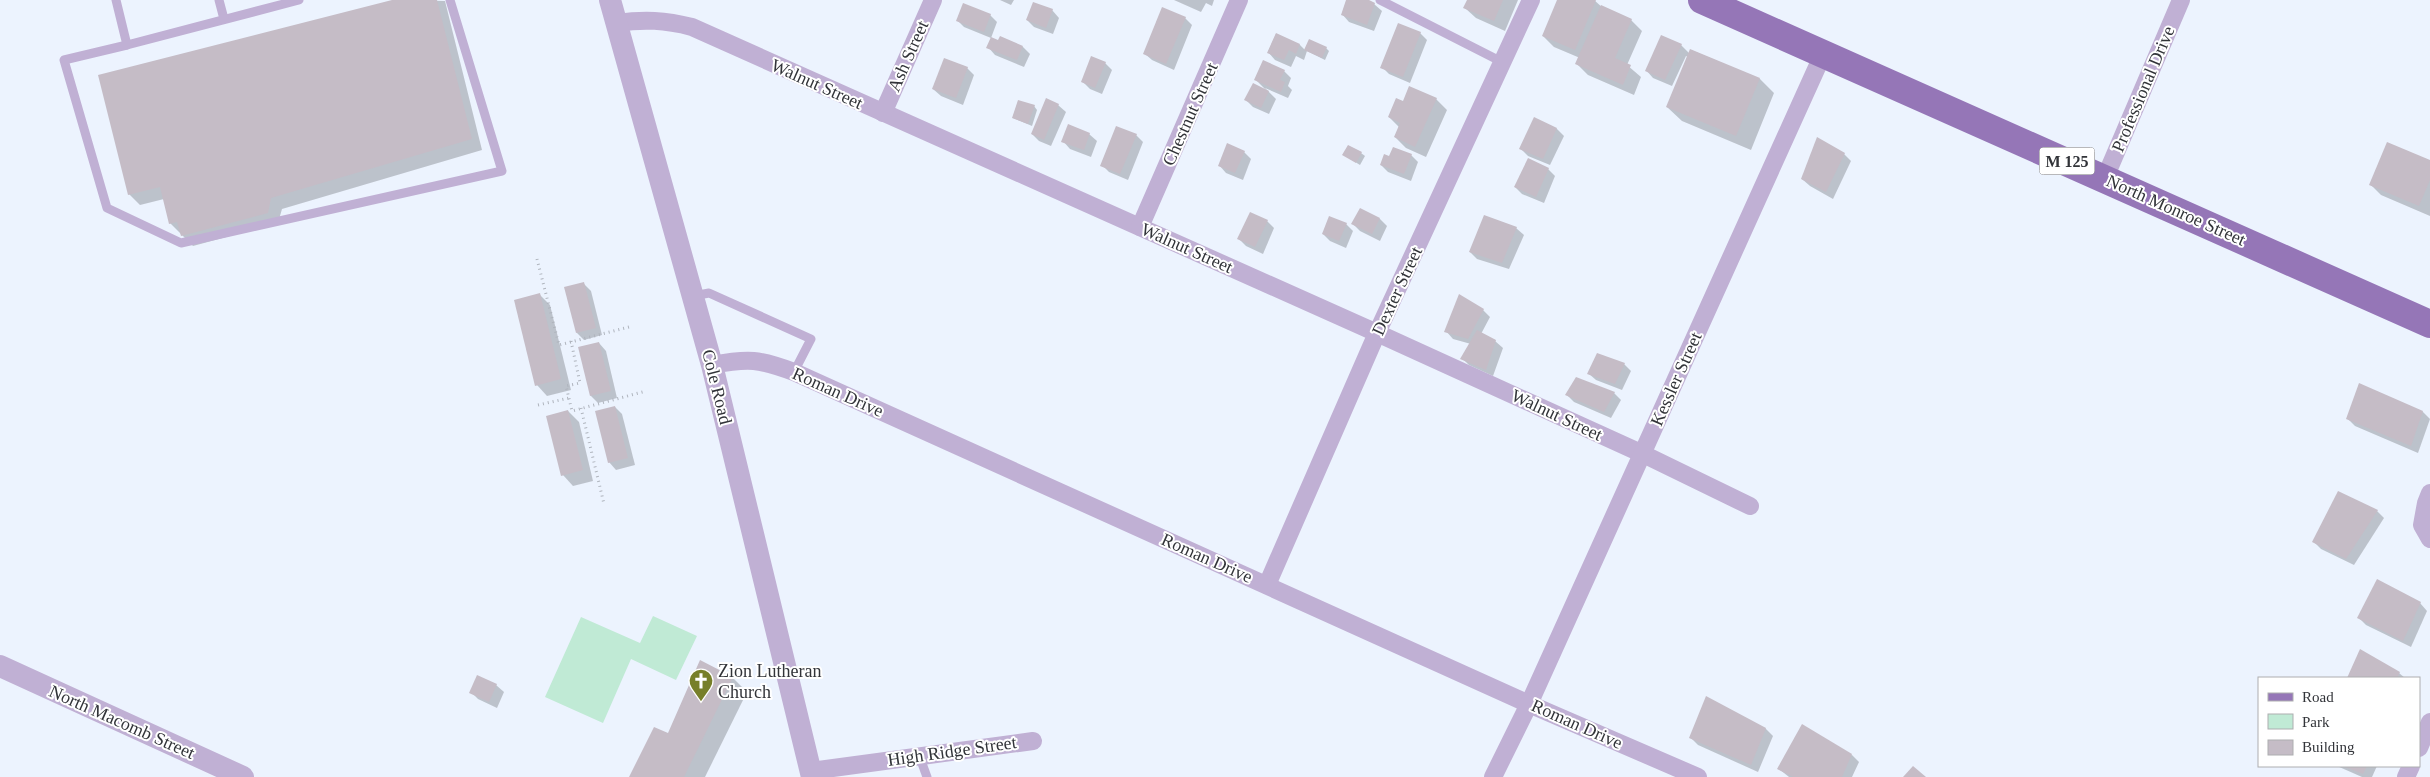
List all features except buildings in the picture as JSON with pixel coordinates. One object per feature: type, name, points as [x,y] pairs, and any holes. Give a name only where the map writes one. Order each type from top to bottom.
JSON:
[{"type":"main road","name":"North Monroe Street","points":[[1702,0],[2430,324]]},
{"type":"street","name":"Cole Road","points":[[610,0],[712,365],[812,774]]},
{"type":"street","name":"Ash Street","points":[[883,113],[933,0]]},
{"type":"street","name":"Chestnut Street","points":[[1140,227],[1240,0]]},
{"type":"street","name":"Dexter Street","points":[[1267,585],[1378,333],[1531,0]]},
{"type":"street","name":"Professional Drive","points":[[2105,178],[2181,0]]},
{"type":"street","name":"Walnut Street","points":[[617,22],[642,19],[667,20],[692,28],[1378,333],[1643,454],[1750,506]]},
{"type":"street","name":"Kessler Street","points":[[1493,777],[1529,704],[1823,54]]},
{"type":"street","name":"Roman Drive","points":[[712,365],[744,359],[767,362],[794,372],[1529,704],[1698,777]]},
{"type":"street","points":[[2430,493],[2422,525],[2430,539]]},
{"type":"street","name":"North Macomb Street","points":[[0,666],[243,777]]},
{"type":"street","points":[[2420,746],[2430,722]]},
{"type":"street","name":"High Ridge Street","points":[[812,774],[920,756],[1033,741]]},
{"type":"lane","points":[[116,0],[127,45]]},
{"type":"lane","points":[[219,0],[224,19]]},
{"type":"lane","points":[[299,0],[64,60],[107,208],[181,242],[502,171],[450,0]]},
{"type":"lane","points":[[1380,0],[1502,62]]},
{"type":"lane","points":[[693,296],[709,293],[811,339],[794,372]]},
{"type":"lane","points":[[920,756],[927,777]]},
{"type":"path","points":[[537,259],[559,345],[630,327]]},
{"type":"path","points":[[570,341],[580,383],[566,386],[572,411],[646,391]]},
{"type":"path","points":[[538,405],[569,398]]},
{"type":"path","points":[[581,408],[604,504]]},
{"type":"green space","points":[[653,616],[697,636],[676,680],[631,659],[603,723],[545,697],[581,617],[640,643]]},
{"type":"place","name":"Zion Lutheran Church","points":[[701,702]]}]
